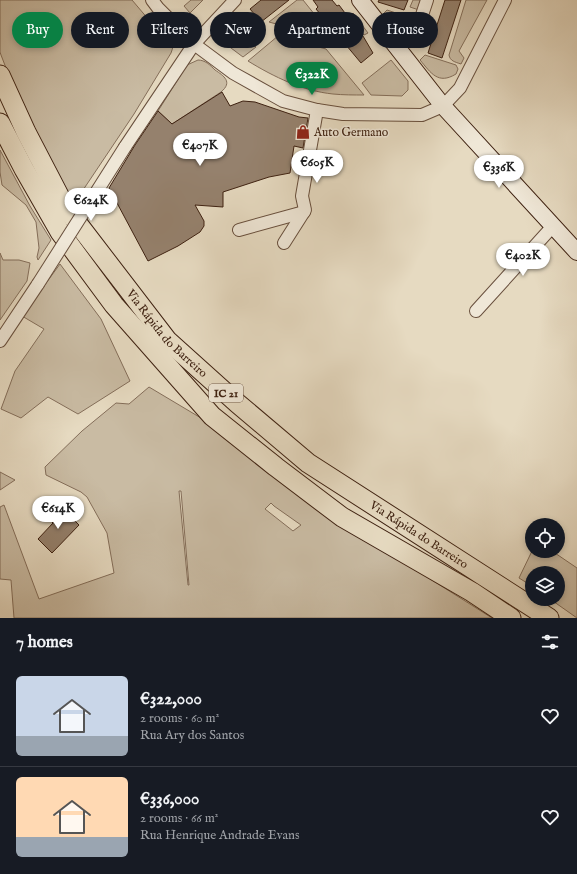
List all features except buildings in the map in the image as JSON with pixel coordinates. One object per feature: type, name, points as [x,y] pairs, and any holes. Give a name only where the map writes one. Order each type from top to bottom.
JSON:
[{"type":"highway","name":"Via Rápida do Barreiro","points":[[0,75],[26,132],[65,207],[167,340],[237,403],[308,463],[549,618]]},
{"type":"highway","name":"Via Rápida do Barreiro","points":[[0,123],[60,232],[114,305],[212,416],[342,517],[472,592],[511,618]]},
{"type":"main road","points":[[360,0],[443,106],[577,252]]},
{"type":"street","points":[[152,0],[162,12]]},
{"type":"street","points":[[202,35],[235,0]]},
{"type":"street","points":[[424,12],[428,0]]},
{"type":"street","points":[[199,48],[233,73],[283,101],[317,110],[343,114],[422,115],[443,106],[460,88],[506,0]]},
{"type":"street","points":[[0,340],[38,284],[125,147],[191,48]]},
{"type":"street","points":[[284,243],[305,210],[302,196],[317,110]]},
{"type":"street","points":[[239,230],[304,212]]},
{"type":"street","points":[[476,311],[553,226]]},
{"type":"shaded area","points":[[0,0],[132,0],[142,12],[137,12],[137,48],[172,48],[171,53],[134,114],[75,202],[64,186],[18,99],[0,52]]},
{"type":"shaded area","points":[[191,0],[203,0],[191,12],[189,12],[184,6]]},
{"type":"shaded area","points":[[297,0],[303,0],[313,12],[282,12]]},
{"type":"shaded area","points":[[413,0],[422,0],[419,10],[410,7]]},
{"type":"shaded area","points":[[466,0],[487,0],[459,51],[464,58],[461,64],[452,60],[449,55]]},
{"type":"shaded area","points":[[274,18],[274,23],[269,22]]},
{"type":"shaded area","points":[[364,28],[368,33],[364,35]]},
{"type":"shaded area","points":[[274,39],[274,48],[326,49],[364,95],[333,94],[311,90],[278,78],[248,61],[264,48],[266,48],[266,46]]},
{"type":"shaded area","points":[[231,48],[255,48],[243,57]]},
{"type":"shaded area","points":[[425,55],[456,65],[458,69],[456,74],[444,78],[435,76],[420,60]]},
{"type":"shaded area","points":[[198,60],[207,63],[224,77],[227,82],[225,88],[172,124],[158,111],[187,65]]},
{"type":"shaded area","points":[[391,60],[408,81],[408,90],[402,96],[371,95],[362,83]]},
{"type":"shaded area","points":[[0,150],[30,206],[51,240],[38,260],[37,257],[39,248],[36,222],[26,205],[2,185],[0,172]]},
{"type":"shaded area","points":[[0,253],[3,260],[19,260],[30,263],[27,281],[0,320]]},
{"type":"shaded area","points":[[60,264],[101,319],[130,381],[78,414],[48,397],[21,418],[1,409],[15,371],[44,329],[22,316]]},
{"type":"shaded area","points":[[149,387],[206,421],[397,558],[492,618],[14,618],[11,580],[0,579],[0,507],[4,505],[39,599],[114,573],[107,533],[87,497],[81,492],[46,475],[45,467],[82,431],[116,403],[129,404]],"holes":[[[179,491],[181,491],[189,585],[188,585]],[[271,503],[274,506],[301,525],[293,531],[265,509]]]},
{"type":"shaded area","points":[[0,472],[15,480],[0,490]]},
{"type":"shaded area","points":[[529,558],[562,558],[577,568],[577,618],[560,606],[565,606],[565,566],[525,566],[525,582],[519,578]]},
{"type":"place","name":"Auto Germano","points":[[303,132]]}]
